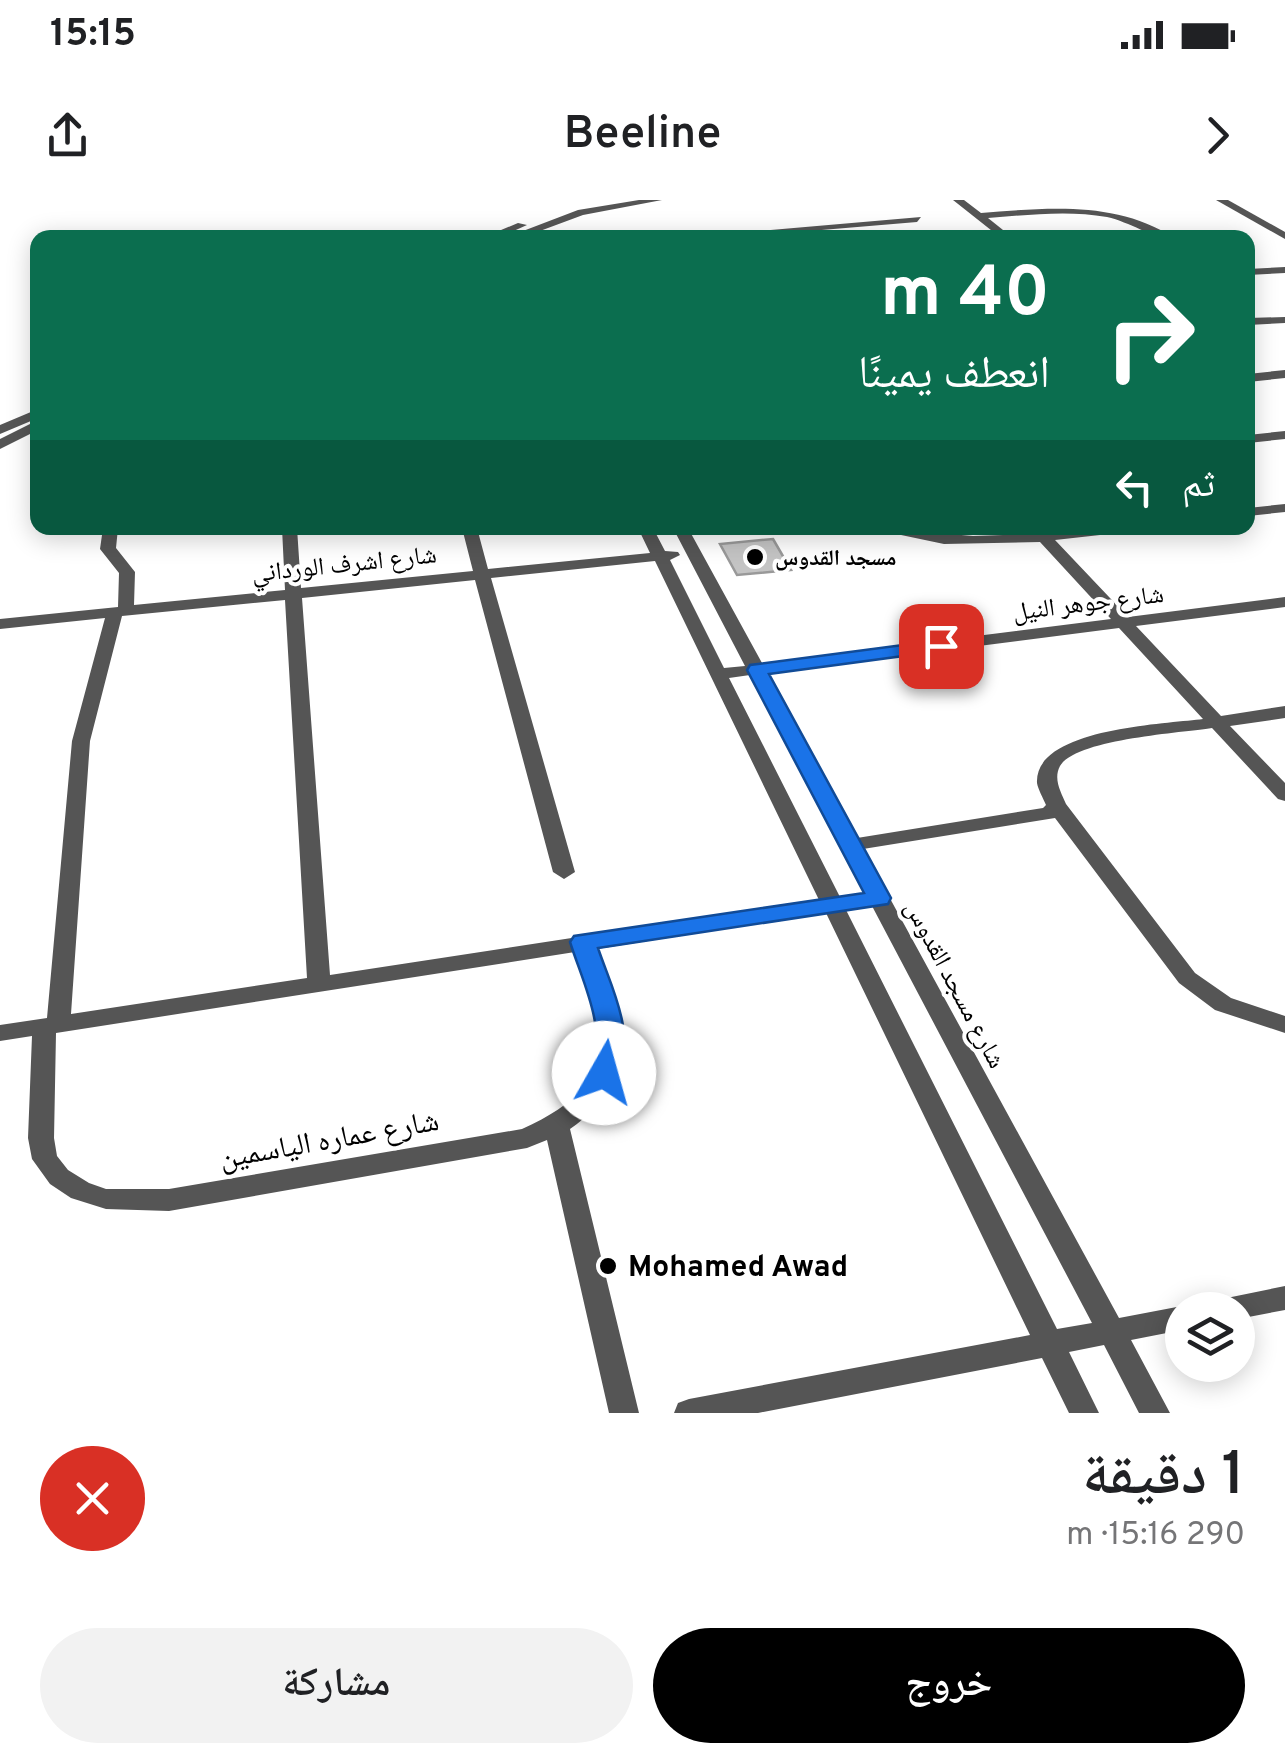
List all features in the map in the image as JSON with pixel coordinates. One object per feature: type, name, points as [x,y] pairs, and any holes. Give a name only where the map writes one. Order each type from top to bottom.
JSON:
[{"type":"street","points":[[508,230],[554,213],[616,200]]},
{"type":"street","points":[[532,230],[581,212],[657,200]]},
{"type":"street","points":[[958,200],[997,230]]},
{"type":"street","points":[[1221,200],[1285,236]]},
{"type":"street","points":[[979,216],[1099,210],[1138,219],[1156,230]]},
{"type":"street","points":[[782,230],[917,219]]},
{"type":"street","points":[[1255,272],[1285,270]]},
{"type":"street","points":[[1255,322],[1285,320]]},
{"type":"street","points":[[1265,321],[1285,334]]},
{"type":"street","points":[[1255,377],[1285,374]]},
{"type":"street","points":[[0,418],[30,405]]},
{"type":"street","points":[[0,430],[30,416]]},
{"type":"street","points":[[0,445],[30,428]]},
{"type":"street","points":[[1255,438],[1285,435]]},
{"type":"street","points":[[1255,511],[1285,508]]},
{"type":"street","points":[[50,1026],[81,741],[120,612],[126,572],[108,549],[109,535]]},
{"type":"street","points":[[289,535],[320,984]]},
{"type":"street","points":[[472,535],[564,872]]},
{"type":"street","points":[[650,535],[1084,1413]]},
{"type":"street","name":"شارع مسجد القدوس","points":[[684,535],[1154,1413]]},
{"type":"street","points":[[925,535],[958,541],[1013,535]]},
{"type":"street","points":[[1043,535],[1285,794]]},
{"type":"street","name":"شارع اشرف الورداني","points":[[0,624],[694,552]]},
{"type":"street","name":"شارع جوهر النيل","points":[[720,674],[1285,602]]},
{"type":"street","points":[[1285,712],[1096,740],[1068,749],[1047,774],[1056,806],[1187,978],[1222,1004],[1285,1025]]},
{"type":"street","points":[[851,845],[1038,817],[1056,806]]},
{"type":"street","points":[[0,1033],[879,898]]},
{"type":"street","name":"شارع عماره الياسمين","points":[[50,1026],[41,1138],[45,1159],[59,1176],[80,1190],[106,1199],[169,1200],[528,1138],[557,1128],[593,1095],[612,1050],[611,1026],[583,942]]},
{"type":"street","points":[[557,1128],[624,1413]]},
{"type":"street","points":[[1255,1304],[1285,1298]]},
{"type":"street","points":[[689,1413],[1165,1321]]},
{"type":"building","name":"مسجد القدوس","points":[[773,539],[791,570],[737,575],[720,544]]},
{"type":"place","name":"مسجد القدوس","points":[[755,557]]},
{"type":"place","name":"Mohamed Awad","points":[[608,1266]]},
{"type":"route","points":[[604,1073],[612,1050],[611,1026],[583,942],[879,898],[757,670],[941,646]]}]
